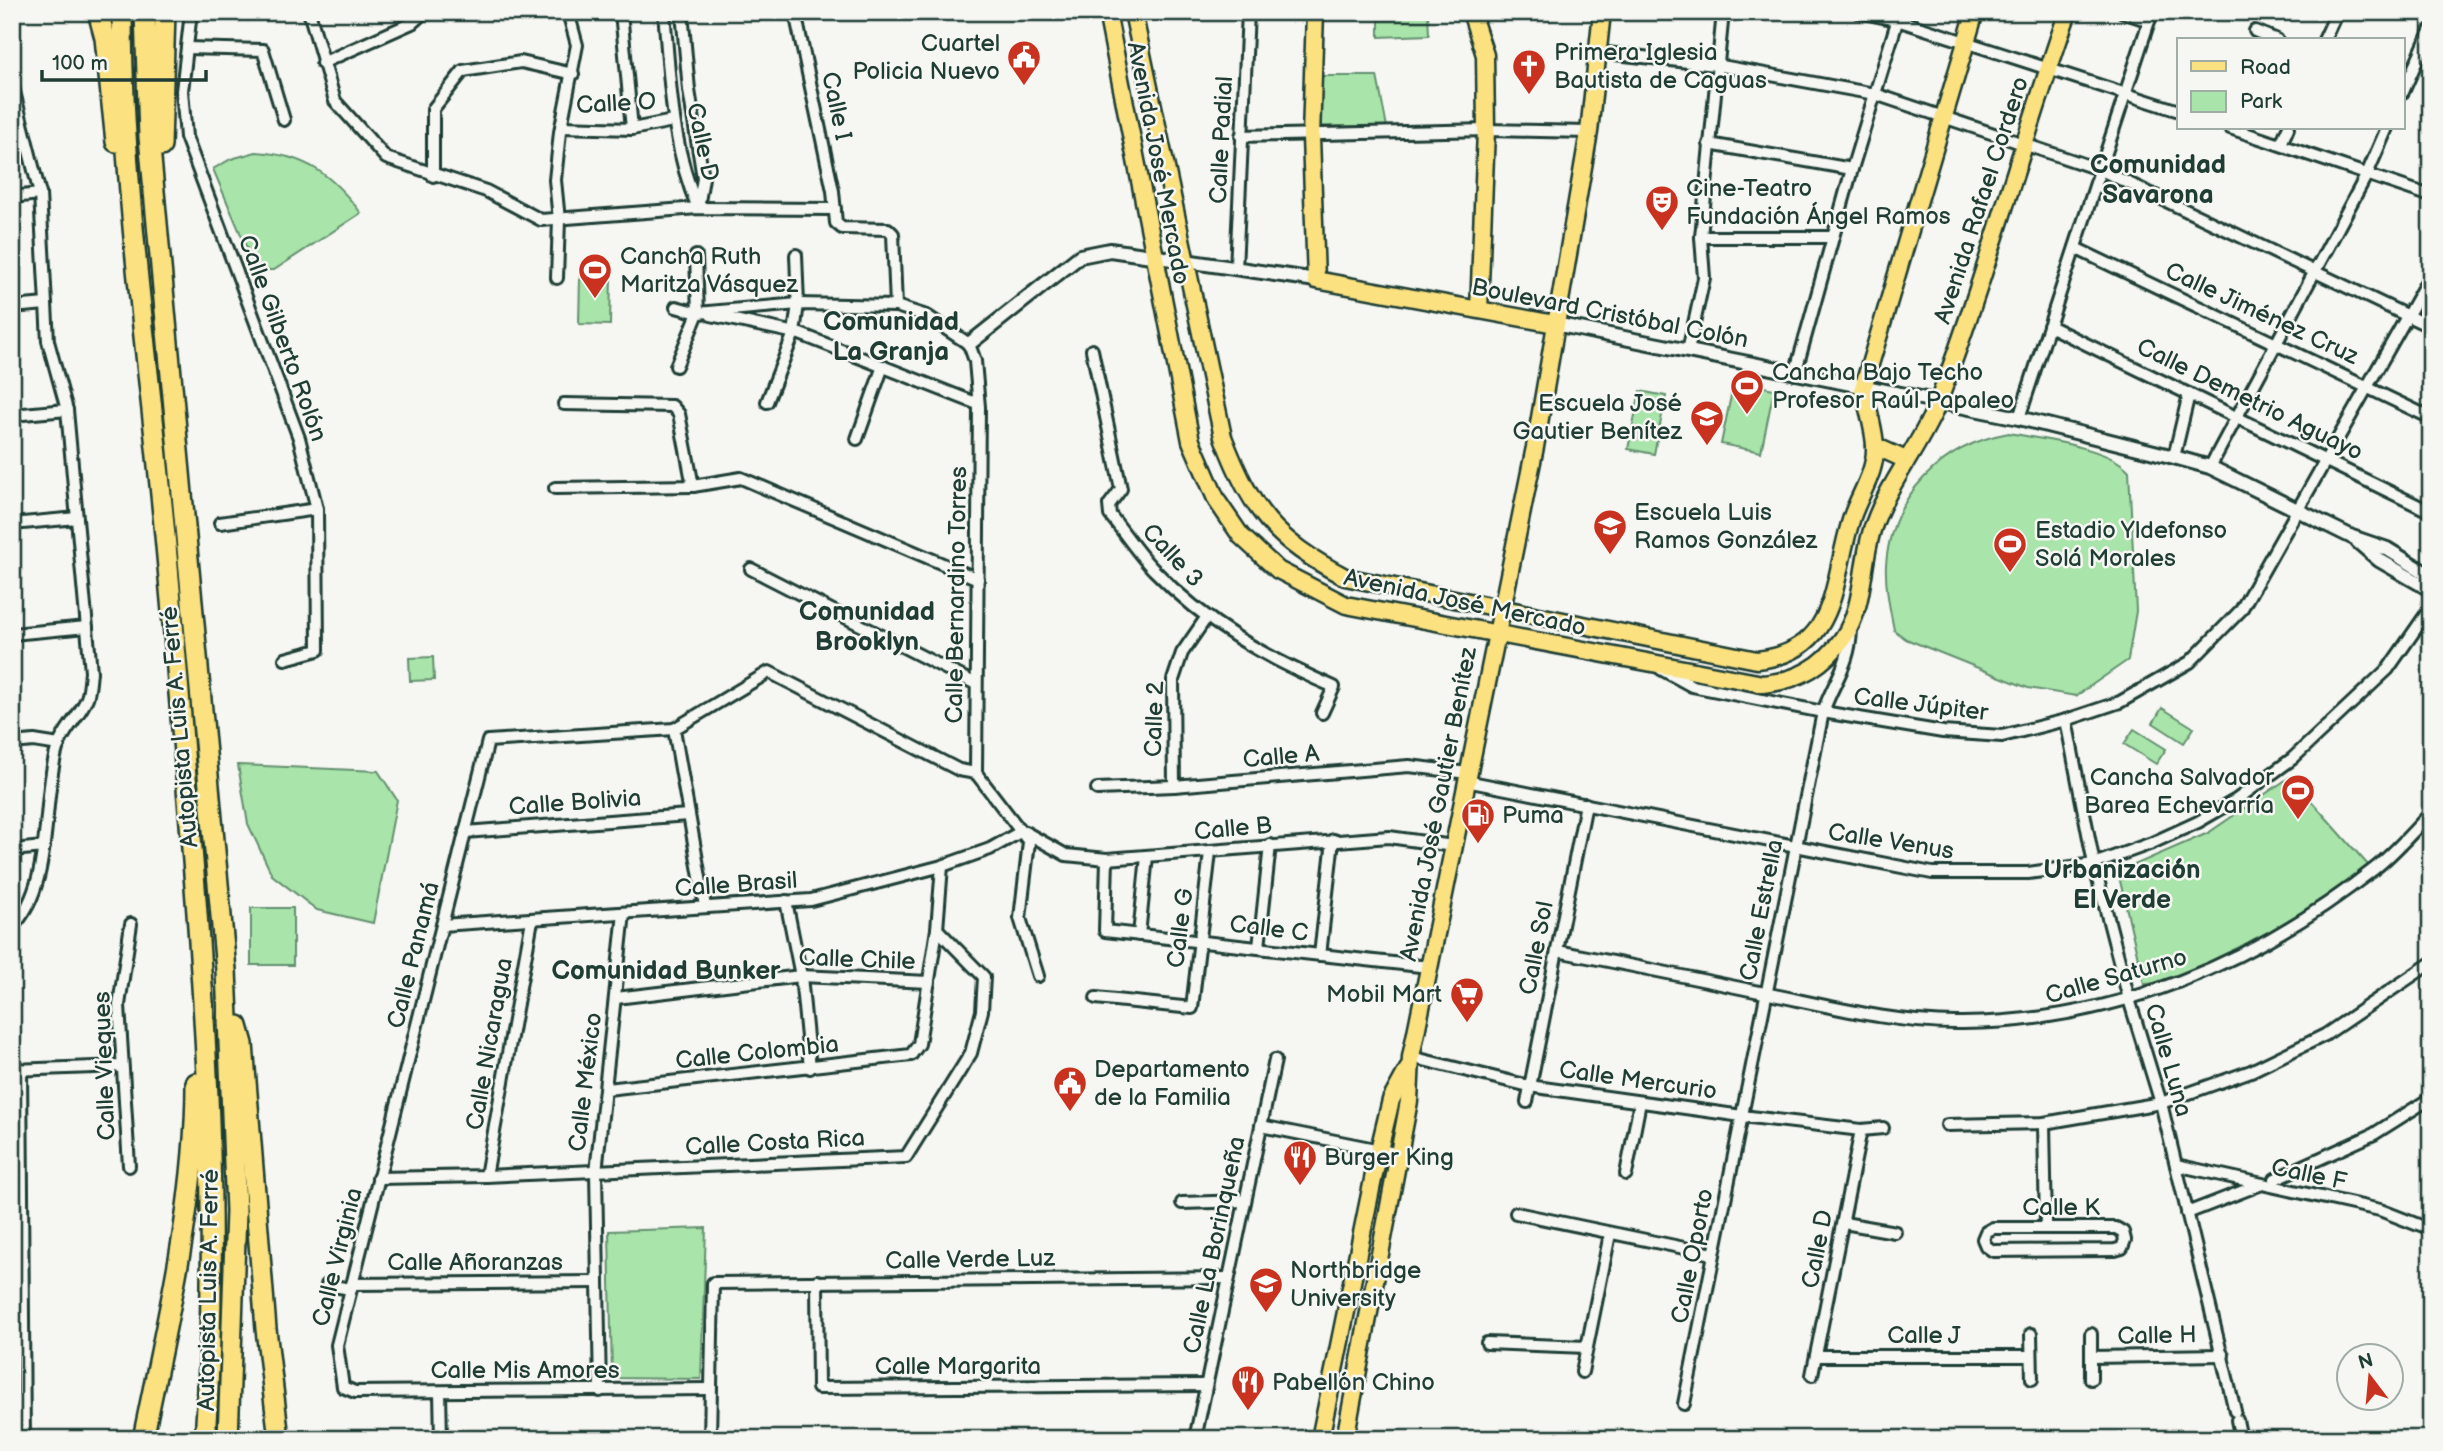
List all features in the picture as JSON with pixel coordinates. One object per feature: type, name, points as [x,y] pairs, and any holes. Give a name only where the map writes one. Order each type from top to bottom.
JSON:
[{"type":"highway","points":[[99,12],[105,38],[117,148],[131,197]]},
{"type":"highway","name":"Autopista Luis A. Ferré","points":[[122,12],[131,197],[165,531],[201,959],[213,1202],[212,1318],[205,1439]]},
{"type":"highway","name":"Autopista Luis A. Ferré","points":[[145,12],[149,137],[226,970],[236,1211],[228,1439]]},
{"type":"highway","points":[[160,238],[165,12]]},
{"type":"highway","points":[[143,1439],[188,1221],[194,1170],[201,959]]},
{"type":"highway","points":[[226,970],[243,1044],[266,1329],[279,1439]]},
{"type":"main road","name":"Avenida José Mercado","points":[[1107,12],[1191,441],[1217,501],[1241,536],[1278,570],[1346,606],[1763,684],[1784,682],[1817,666],[1830,654],[1851,625],[1873,528],[1938,402]]},
{"type":"main road","name":"Avenida José Mercado","points":[[1133,12],[1223,437],[1236,470],[1257,510],[1279,536],[1303,555],[1345,577],[1757,660],[1777,658],[1806,645],[1823,624],[1851,519],[1873,469],[1875,446],[1863,388]]},
{"type":"main road","points":[[1315,12],[1311,137],[1316,280]]},
{"type":"main road","points":[[1471,12],[1485,55],[1486,130],[1479,310]]},
{"type":"main road","name":"Avenida José Gautier Benítez","points":[[1345,1439],[1400,1154],[1409,1101],[1410,1062],[1535,447],[1590,132],[1602,12]]},
{"type":"main road","points":[[1863,388],[1975,12]]},
{"type":"main road","name":"Avenida Rafael Cordero","points":[[1938,402],[2068,12]]},
{"type":"main road","name":"Boulevard Cristóbal Colón","points":[[1316,280],[1555,324]]},
{"type":"main road","points":[[1875,446],[1906,460]]},
{"type":"main road","name":"Avenida José Gautier Benítez","points":[[1320,1439],[1379,1150],[1391,1100],[1410,1062]]},
{"type":"street","name":"Calle Gilberto Rolón","points":[[191,12],[182,91],[186,137],[299,438],[317,509],[318,650],[285,659]]},
{"type":"street","points":[[309,12],[335,101],[386,158],[433,176],[486,191],[541,220],[698,208],[835,209],[836,223],[842,228],[888,229],[894,234],[896,306]]},
{"type":"street","points":[[322,63],[412,23],[424,12]]},
{"type":"street","name":"Calle O","points":[[557,278],[559,220],[555,180],[561,127],[577,45],[568,12]]},
{"type":"street","points":[[621,12],[632,129]]},
{"type":"street","name":"Calle D","points":[[664,12],[673,121],[687,183],[698,208]]},
{"type":"street","name":"Calle D","points":[[682,12],[691,103],[703,178],[698,208]]},
{"type":"street","name":"Calle I","points":[[795,12],[835,209]]},
{"type":"street","name":"Calle Padial","points":[[1236,269],[1248,12]]},
{"type":"street","points":[[1688,351],[1704,278],[1701,237],[1723,12]]},
{"type":"street","points":[[1858,12],[1899,16],[1966,42],[2177,110]]},
{"type":"street","points":[[2019,418],[2151,17],[2123,12]]},
{"type":"street","points":[[2325,38],[2337,12]]},
{"type":"street","points":[[1795,374],[1852,169],[1899,16]]},
{"type":"street","points":[[2404,90],[2431,29]]},
{"type":"street","points":[[2255,30],[2273,38]]},
{"type":"street","points":[[187,48],[263,50],[284,120]]},
{"type":"street","points":[[1597,52],[1716,65],[1875,94],[2101,170],[2431,327]]},
{"type":"street","points":[[433,176],[433,108],[463,71],[521,62],[573,74]]},
{"type":"street","points":[[12,84],[40,194],[48,341],[66,410],[91,671],[87,698],[59,745],[49,778],[44,847],[27,913],[12,927]]},
{"type":"street","name":"Calle O","points":[[561,127],[632,129],[673,121]]},
{"type":"street","points":[[1241,136],[1311,137],[1486,130],[1590,132]]},
{"type":"street","points":[[2236,130],[2431,196]]},
{"type":"street","points":[[2281,144],[2287,130]]},
{"type":"street","points":[[2210,467],[2367,174],[2386,130]]},
{"type":"street","points":[[1709,144],[1852,169]]},
{"type":"street","points":[[12,197],[40,194]]},
{"type":"street","points":[[1701,237],[1833,237]]},
{"type":"street","name":"Calle Jiménez Cruz","points":[[2075,248],[2431,418]]},
{"type":"street","name":"Boulevard Cristóbal Colón","points":[[969,344],[1080,256],[1110,250],[1316,280]]},
{"type":"street","points":[[767,402],[794,332],[798,304],[796,255]]},
{"type":"street","points":[[676,366],[698,313],[696,256]]},
{"type":"street","name":"Calle Júpiter","points":[[1649,662],[1692,686],[1943,732],[2002,736],[2066,720],[2120,702],[2190,662],[2241,610],[2431,274]]},
{"type":"street","points":[[12,307],[46,304]]},
{"type":"street","points":[[698,313],[798,304],[896,306],[928,316],[969,344]]},
{"type":"street","points":[[676,307],[794,332],[978,404]]},
{"type":"street","name":"Boulevard Cristóbal Colón","points":[[1555,324],[2019,418],[2174,457],[2210,467],[2352,537]]},
{"type":"street","name":"Calle Demetrio Aguayo","points":[[2049,326],[2239,416],[2431,512]]},
{"type":"street","name":"Calle Bernardino Torres","points":[[969,344],[975,361],[978,404],[976,773]]},
{"type":"street","name":"Calle 3","points":[[1092,350],[1121,489],[1110,505],[1110,515],[1153,570],[1206,618],[1268,658],[1334,687],[1322,713]]},
{"type":"street","points":[[857,439],[883,366]]},
{"type":"street","points":[[2174,457],[2189,394]]},
{"type":"street","points":[[564,404],[672,406],[679,414],[693,486]]},
{"type":"street","points":[[12,415],[66,410]]},
{"type":"street","points":[[555,488],[693,486],[741,478],[978,579]]},
{"type":"street","points":[[220,523],[317,509]]},
{"type":"street","points":[[12,524],[77,518]]},
{"type":"street","points":[[2352,537],[2387,549],[2431,576]]},
{"type":"street","points":[[2352,537],[2379,560],[2431,590]]},
{"type":"street","points":[[751,569],[976,684]]},
{"type":"street","name":"Calle Venus","points":[[1467,777],[1794,847],[1932,873],[2028,873],[2094,864],[2152,843],[2198,822],[2236,800],[2292,759],[2388,670],[2431,607]]},
{"type":"street","name":"Calle 2","points":[[1174,786],[1173,680],[1182,653],[1206,618]]},
{"type":"street","name":"Calle Estrella","points":[[1742,1116],[1823,712],[1832,686],[1850,652],[1851,625]]},
{"type":"street","points":[[12,634],[87,627]]},
{"type":"street","points":[[705,906],[674,729],[769,672],[959,770],[976,773],[1029,842],[1020,918],[1038,976]]},
{"type":"street","name":"Calle Luna","points":[[2066,720],[2094,864],[2129,999],[2161,1103],[2241,1439]]},
{"type":"street","name":"Calle Panamá","points":[[378,1178],[488,741],[674,729]]},
{"type":"street","points":[[12,743],[34,741],[59,745]]},
{"type":"street","name":"Calle A","points":[[1097,789],[1174,786],[1409,766],[1467,777]]},
{"type":"street","name":"Calle Sol","points":[[1527,1102],[1586,804]]},
{"type":"street","name":"Calle Saturno","points":[[1557,951],[1874,1016],[1960,1023],[2048,1019],[2129,999],[2198,975],[2269,941],[2376,868],[2431,813]]},
{"type":"street","name":"Calle Bolivia","points":[[465,832],[688,815]]},
{"type":"street","name":"Calle B","points":[[1022,831],[1066,855],[1107,859],[1210,852],[1333,839],[1390,837],[1453,846]]},
{"type":"street","name":"Calle Brasil","points":[[442,925],[811,900],[942,866],[990,849],[1022,831]]},
{"type":"street","points":[[1320,955],[1333,839]]},
{"type":"street","points":[[1259,947],[1270,845]]},
{"type":"street","points":[[12,850],[44,847]]},
{"type":"street","name":"Calle G","points":[[1096,998],[1192,1008],[1210,852]]},
{"type":"street","points":[[1139,935],[1147,856]]},
{"type":"street","name":"Calle C","points":[[1107,859],[1105,931],[1429,967]]},
{"type":"street","points":[[929,982],[942,866]]},
{"type":"street","points":[[786,901],[801,976],[810,1068]]},
{"type":"street","name":"Calle México","points":[[600,1391],[596,1172],[624,913]]},
{"type":"street","name":"Calle Nicaragua","points":[[486,1176],[532,920]]},
{"type":"street","name":"Calle Vieques","points":[[129,1166],[119,1005],[131,924]]},
{"type":"street","name":"Calle Costa Rica","points":[[378,1178],[596,1172],[906,1157],[971,1054],[982,1010],[984,977],[937,929]]},
{"type":"street","points":[[1947,1125],[2044,1123],[2161,1103],[2251,1072],[2325,1035],[2431,963]]},
{"type":"street","name":"Calle Chile","points":[[616,998],[801,976],[929,982]]},
{"type":"street","name":"Calle Colombia","points":[[607,1089],[911,1055],[919,1044],[929,982]]},
{"type":"street","name":"Calle La Borinqueña","points":[[1195,1439],[1275,1060]]},
{"type":"street","name":"Calle Mercurio","points":[[1410,1062],[1529,1086],[1640,1102],[1861,1130],[1883,1128]]},
{"type":"street","points":[[24,1439],[17,1270],[17,1069],[122,1066]]},
{"type":"street","points":[[2275,1179],[2374,1134],[2431,1098]]},
{"type":"street","points":[[1626,1174],[1640,1102]]},
{"type":"street","name":"Calle Oporto","points":[[1684,1404],[1742,1116]]},
{"type":"street","points":[[2044,1123],[2046,1228]]},
{"type":"street","points":[[1261,1126],[1400,1154]]},
{"type":"street","name":"Calle D","points":[[1812,1375],[1861,1130]]},
{"type":"street","name":"Calle F","points":[[2176,1165],[2379,1210],[2431,1230]]},
{"type":"street","name":"Calle Virginia","points":[[343,1387],[337,1345],[378,1178]]},
{"type":"street","points":[[2188,1213],[2259,1185]]},
{"type":"street","points":[[1182,1203],[1245,1201]]},
{"type":"street","points":[[1516,1213],[1713,1254]]},
{"type":"street","points":[[1844,1223],[1895,1232]]},
{"type":"street","name":"Calle K","points":[[1993,1228],[2046,1228],[2116,1228],[2123,1232],[2125,1240],[2122,1248],[2115,1250],[1993,1251],[1986,1246],[1983,1238],[1986,1232],[1993,1228]]},
{"type":"street","points":[[1582,1372],[1610,1234]]},
{"type":"street","name":"Calle Verde Luz","points":[[710,1389],[713,1283],[1227,1278]]},
{"type":"street","name":"Calle Margarita","points":[[817,1281],[818,1388],[1205,1385]]},
{"type":"street","name":"Calle Añoranzas","points":[[327,1285],[352,1287],[598,1282]]},
{"type":"street","points":[[2031,1334],[2032,1380]]},
{"type":"street","points":[[2091,1334],[2091,1379]]},
{"type":"street","points":[[1487,1343],[1587,1347]]},
{"type":"street","name":"Calle H","points":[[2091,1357],[2223,1355]]},
{"type":"street","name":"Calle J","points":[[1816,1356],[2031,1356]]},
{"type":"street","name":"Calle Mis Amores","points":[[343,1387],[355,1392],[710,1389]]},
{"type":"street","points":[[710,1389],[710,1439]]},
{"type":"street","points":[[440,1392],[441,1439]]},
{"type":"green space","points":[[1379,12],[1428,12],[1429,35],[1379,37]]},
{"type":"green space","points":[[1321,76],[1377,76],[1387,127],[1319,126]]},
{"type":"green space","points":[[256,152],[289,157],[316,169],[339,187],[361,213],[274,270],[256,270],[213,169],[231,159]]},
{"type":"green space","name":"Cancha Ruth Maritza Vásquez","points":[[580,275],[611,275],[610,325],[579,324]]},
{"type":"green space","name":"Cancha Bajo Techo Profesor Raúl Papaleo","points":[[1734,381],[1774,389],[1761,452],[1721,444]]},
{"type":"green space","points":[[1640,391],[1666,396],[1654,454],[1628,449]]},
{"type":"green space","name":"Estadio Yldefonso Solá Morales","points":[[2009,433],[2090,450],[2119,463],[2129,471],[2136,611],[2128,660],[2076,696],[2028,688],[1906,639],[1894,630],[1886,565],[1890,540],[1909,496],[1924,477],[1962,449]]},
{"type":"green space","points":[[433,657],[434,680],[410,681],[409,658]]},
{"type":"green space","points":[[2162,708],[2194,728],[2184,743],[2153,723]]},
{"type":"green space","points":[[2134,729],[2166,749],[2156,764],[2124,744]]},
{"type":"green space","points":[[238,765],[378,771],[397,800],[373,923],[317,910],[272,875],[248,824]]},
{"type":"green space","points":[[2290,777],[2368,865],[2302,913],[2255,941],[2206,964],[2144,984],[2118,872],[2208,833]]},
{"type":"green space","points":[[251,908],[293,908],[293,965],[251,965]]},
{"type":"green space","points":[[706,1228],[701,1379],[612,1378],[609,1231]]},
{"type":"place","name":"Cuartel Policia Nuevo","points":[[1024,87]]},
{"type":"place","name":"Primera Iglesia Bautista de Caguas","points":[[1529,96]]},
{"type":"place","name":"Cine-Teatro Fundación Ángel Ramos","points":[[1662,232]]},
{"type":"place","name":"Cancha Ruth Maritza Vásquez","points":[[595,300]]},
{"type":"place","name":"Cancha Bajo Techo Profesor Raúl Papaleo","points":[[1747,416]]},
{"type":"place","name":"Escuela José Gautier Benítez","points":[[1707,447]]},
{"type":"place","name":"Escuela Luis Ramos González","points":[[1610,556]]},
{"type":"place","name":"Estadio Yldefonso Solá Morales","points":[[2010,574]]},
{"type":"place","name":"Cancha Salvador Barea Echevarría","points":[[2298,821]]},
{"type":"place","name":"Puma","points":[[1478,845]]},
{"type":"place","name":"Mobil Mart","points":[[1467,1024]]},
{"type":"place","name":"Departamento de la Familia","points":[[1070,1113]]},
{"type":"place","name":"Burger King","points":[[1300,1187]]},
{"type":"place","name":"Northbridge University","points":[[1266,1314]]},
{"type":"place","name":"Pabellón Chino","points":[[1248,1412]]},
{"type":"district","name":"Comunidad Savarona","points":[[2158,179]]},
{"type":"district","name":"Comunidad La Granja","points":[[891,336]]},
{"type":"district","name":"Comunidad Brooklyn","points":[[867,626]]},
{"type":"district","name":"Urbanización El Verde","points":[[2122,884]]},
{"type":"district","name":"Comunidad Bunker","points":[[666,970]]}]
